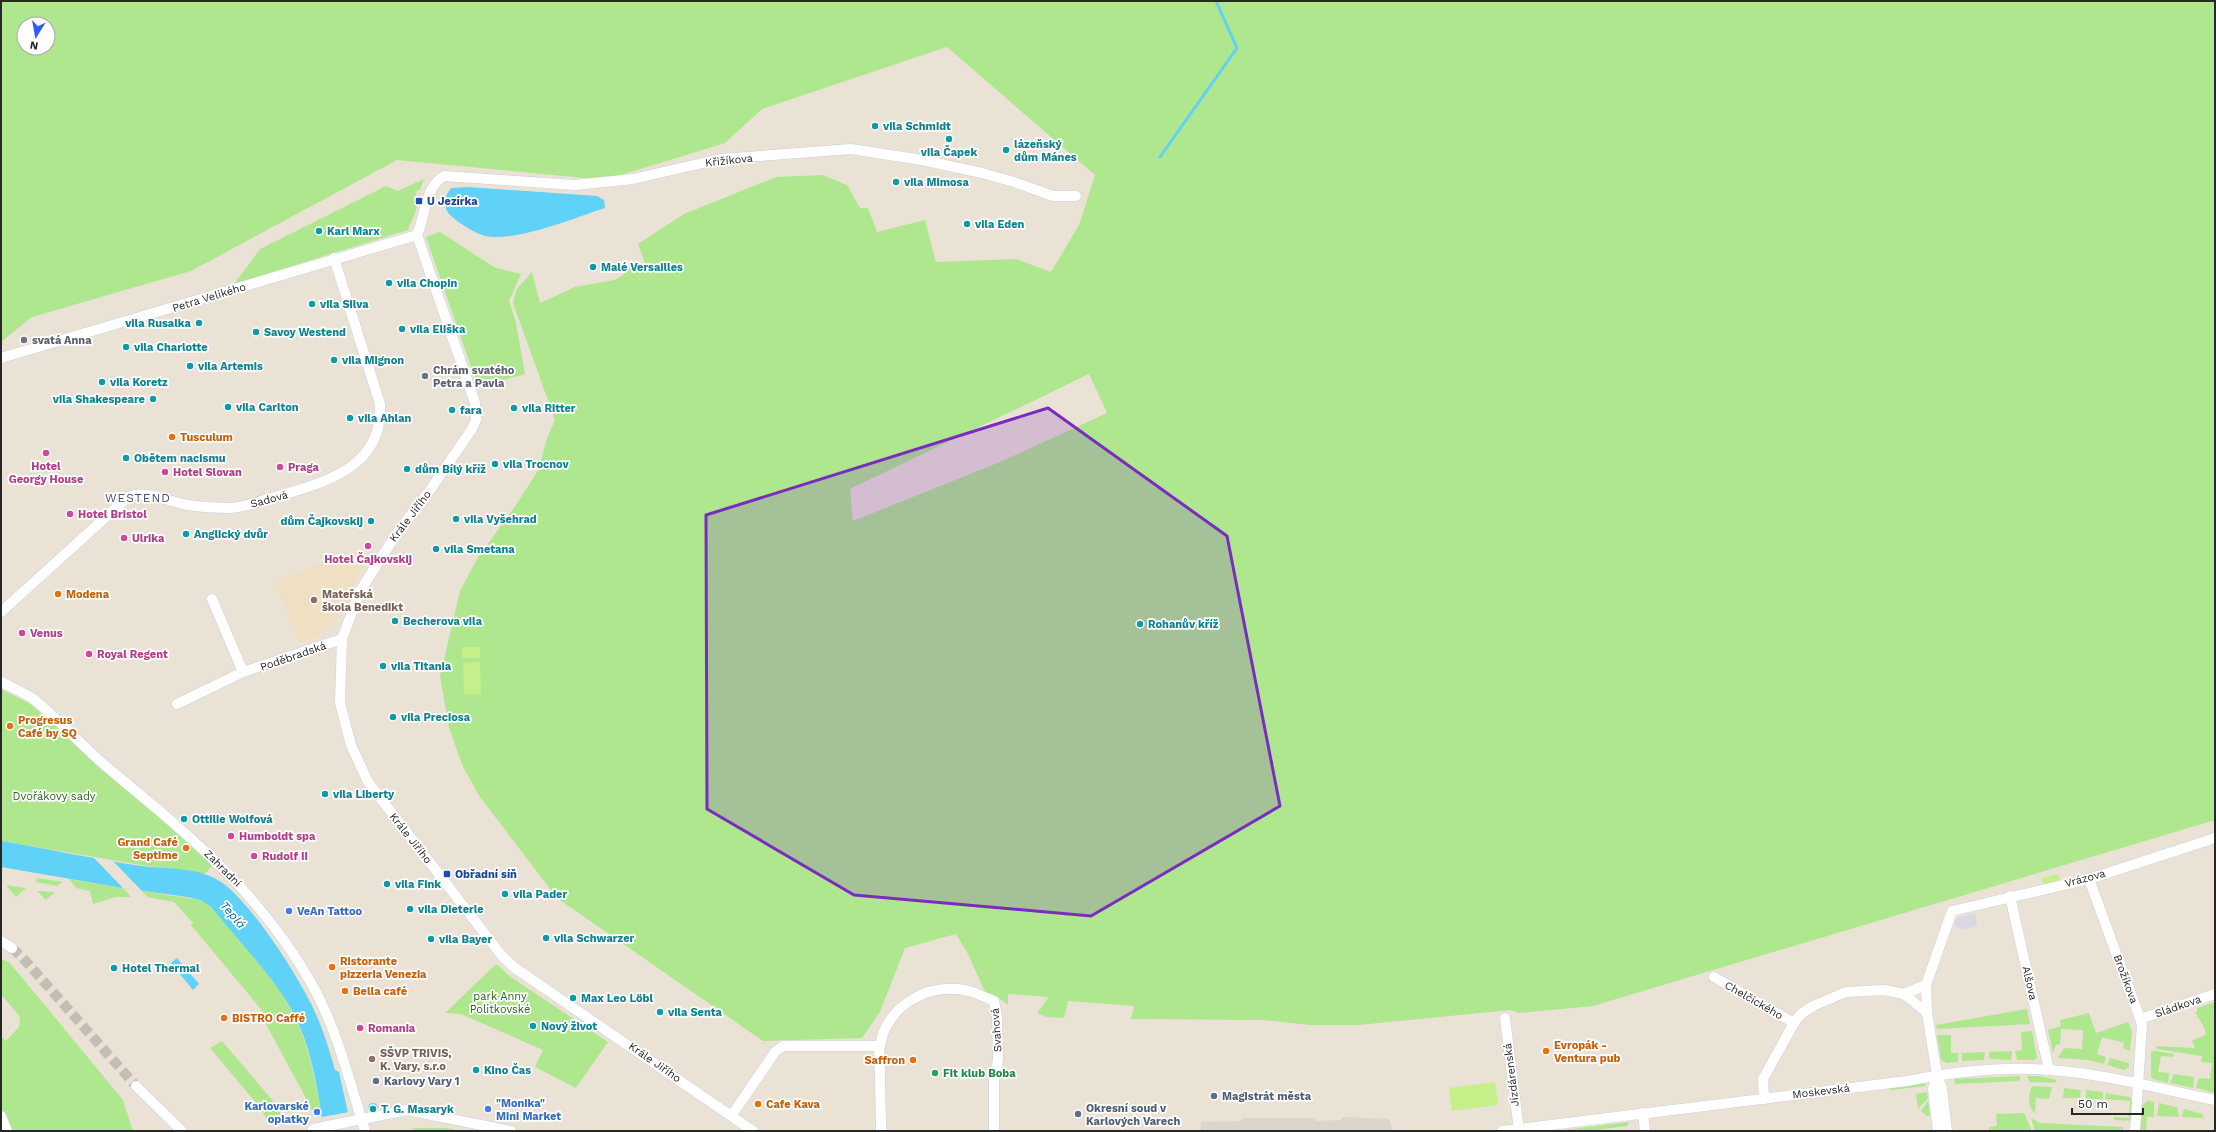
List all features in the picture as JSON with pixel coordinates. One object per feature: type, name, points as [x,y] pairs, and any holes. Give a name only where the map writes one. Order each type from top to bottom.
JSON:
[{"type":"street","name":"Křižíkova","points":[[417,234],[431,189],[437,180],[444,176],[575,185],[595,184],[644,177],[720,159],[851,149],[922,160],[982,173],[1014,182],[1053,196],[1076,196]]},
{"type":"street","name":"Petra Velikého","points":[[1,358],[217,295],[334,258],[417,234]]},
{"type":"street","name":"Krále Jiřího","points":[[417,234],[475,403],[476,420],[472,429],[434,484],[383,553],[360,592],[342,639],[340,703],[352,745],[368,782],[502,956],[515,968],[732,1115],[753,1131]]},
{"type":"street","name":"Sadová","points":[[1,612],[128,497],[140,494],[189,505],[238,507],[315,486],[354,464],[367,454],[380,425],[380,404],[334,258]]},
{"type":"street","points":[[212,599],[243,672]]},
{"type":"street","name":"Poděbradská","points":[[177,704],[243,672],[342,639]]},
{"type":"street","name":"Zahradní","points":[[1,682],[35,700],[82,746],[192,838],[229,873],[264,913],[310,982],[340,1047],[365,1131]]},
{"type":"street","name":"Vrázova","points":[[1926,985],[1952,911],[2010,896],[2089,879],[2215,838]]},
{"type":"street","name":"Brožíkova","points":[[2089,879],[2140,1019],[2139,1084]]},
{"type":"street","name":"Alšova","points":[[2010,896],[2049,1070]]},
{"type":"street","points":[[1,941],[12,948]]},
{"type":"street","name":"Chelčického","points":[[1714,977],[1794,1023]]},
{"type":"street","points":[[1904,994],[1926,985],[1927,1013],[1937,1075],[1942,1089],[1947,1131]]},
{"type":"street","name":"Svahová","points":[[881,1131],[880,1046],[885,1028],[892,1015],[916,996],[936,991],[957,989],[970,991],[994,1001],[997,1018],[998,1060],[994,1078],[994,1131]]},
{"type":"street","name":"Chelčického","points":[[1764,1099],[1763,1078],[1794,1023],[1801,1014],[1813,1006],[1846,992],[1884,990],[1904,994],[1927,1013]]},
{"type":"street","name":"Sládkova","points":[[2140,1019],[2215,994]]},
{"type":"street","name":"Jízdárenská","points":[[1505,1018],[1518,1130]]},
{"type":"street","points":[[732,1115],[775,1052],[783,1046],[880,1046]]},
{"type":"street","name":"Moskevská","points":[[1502,1131],[1764,1099],[1937,1075],[1993,1070],[2049,1070],[2139,1084],[2215,1100]]},
{"type":"street","points":[[1937,1075],[1933,1089],[1938,1131]]},
{"type":"street","points":[[2135,1131],[2139,1084]]},
{"type":"street","points":[[136,1086],[182,1131]]},
{"type":"street","points":[[313,1130],[407,1110],[511,1131]]},
{"type":"street","points":[[1643,1113],[1645,1131]]},
{"type":"street","points":[[1,1116],[7,1131]]},
{"type":"highlighted area","points":[[1048,408],[1227,536],[1280,806],[1091,916],[854,895],[707,809],[706,515]]},
{"type":"shaded area","name":"Mateřská škola Benedikt","points":[[358,550],[370,558],[358,576],[339,617],[319,635],[300,644],[275,582],[328,559],[349,552],[351,555]]},
{"type":"shaded area","points":[[1975,913],[1977,926],[1964,930],[1954,926],[1957,918]]},
{"type":"shaded area","points":[[1341,1117],[1389,1119],[1393,1131],[1201,1131],[1201,1122],[1242,1121],[1242,1118],[1316,1118],[1316,1121],[1341,1120]]},
{"type":"green space","points":[[1,1],[2215,1],[2215,820],[1593,1006],[1518,1013],[1511,1010],[1359,1025],[1310,1025],[1263,1020],[1131,1019],[1134,1006],[1068,1001],[1064,1018],[1047,1017],[1037,1013],[1049,997],[1008,994],[1008,1005],[999,998],[985,992],[968,954],[956,934],[905,948],[880,1012],[862,1038],[763,1041],[557,898],[480,797],[463,767],[449,728],[440,676],[460,591],[477,559],[516,505],[539,469],[546,441],[555,420],[513,303],[516,290],[532,272],[540,303],[575,287],[614,280],[622,276],[629,268],[645,263],[638,244],[684,214],[776,177],[823,175],[847,185],[860,208],[868,208],[877,232],[925,220],[936,262],[1016,259],[1051,272],[1079,225],[1095,175],[947,47],[762,109],[725,143],[605,180],[397,160],[191,271],[32,317],[1,342]],"holes":[[[1089,374],[1107,413],[1000,462],[853,521],[850,489]]]},
{"type":"green space","points":[[424,179],[420,190],[417,190],[414,200],[417,201],[416,211],[408,230],[234,284],[260,249],[386,186],[398,191]]},
{"type":"green space","points":[[440,232],[494,267],[521,274],[509,301],[516,323],[525,374],[478,387],[426,237]]},
{"type":"green space","points":[[462,647],[480,647],[480,658],[462,658]]},
{"type":"green space","points":[[480,662],[481,694],[464,694],[463,663]]},
{"type":"green space","name":"Dvořákovy sady","points":[[1,689],[30,704],[214,863],[205,874],[141,865],[1,841]]},
{"type":"green space","points":[[2058,874],[2060,880],[2043,884],[2042,878]]},
{"type":"green space","points":[[37,878],[63,882],[57,886],[36,882]]},
{"type":"green space","points":[[69,879],[123,888],[131,897],[116,897],[93,904],[90,891],[76,888]]},
{"type":"green space","points":[[6,885],[26,888],[16,897]]},
{"type":"green space","points":[[37,891],[55,892],[46,900]]},
{"type":"green space","points":[[142,891],[201,900],[211,907],[269,976],[289,1005],[301,1031],[309,1055],[322,1117],[320,1111],[313,1112],[306,1101],[307,1100],[261,1015],[264,1013],[191,925],[193,923],[174,902],[147,897]]},
{"type":"green space","points":[[1,959],[9,962],[123,1100],[133,1131],[1,1131],[1,1037],[6,1041],[19,1027],[20,1017],[1,994]]},
{"type":"green space","name":"park Anny Politkovské","points":[[495,965],[498,965],[508,975],[608,1042],[576,1088],[535,1067],[543,1050],[461,1014],[445,1013]]},
{"type":"green space","points":[[2215,1002],[2215,1009],[2213,1010],[2215,1018],[2215,1093],[2196,1088],[2199,1078],[2210,1079],[2212,1063],[2201,1062],[2202,1056],[2157,1049],[2156,1046],[2195,1048],[2192,1040],[2206,1035],[2204,1027],[2195,1012],[2197,1012],[2197,1008]]},
{"type":"green space","points":[[2027,1009],[2030,1024],[1937,1029],[1936,1025]]},
{"type":"green space","points":[[2089,1013],[2096,1033],[2128,1022],[2132,1031],[2130,1051],[2123,1048],[2124,1043],[2102,1037],[2097,1054],[2106,1057],[2104,1064],[2088,1060],[2058,1058],[2064,1048],[2082,1049],[2083,1030],[2061,1029],[2060,1044],[2056,1045],[2053,1053],[2048,1030],[2061,1026],[2060,1020]]},
{"type":"green space","points":[[2032,1031],[2037,1058],[2034,1060],[2017,1060],[2015,1051],[2022,1050],[2021,1032]]},
{"type":"green space","points":[[1937,1035],[1951,1035],[1951,1053],[1958,1053],[1958,1062],[1947,1063],[1941,1060]]},
{"type":"green space","points":[[222,1041],[274,1102],[282,1116],[268,1123],[262,1110],[210,1048]]},
{"type":"green space","points":[[2012,1051],[2011,1060],[1989,1059],[1989,1052]]},
{"type":"green space","points":[[2156,1051],[2174,1054],[2173,1057],[2161,1056],[2158,1072],[2169,1073],[2168,1083],[2153,1079],[2151,1077],[2151,1052]]},
{"type":"green space","points":[[1985,1052],[1984,1060],[1962,1061],[1962,1053]]},
{"type":"green space","points":[[2110,1058],[2129,1063],[2129,1067],[2124,1070],[2107,1065]]},
{"type":"green space","points":[[2174,1074],[2194,1077],[2193,1088],[2170,1083]]},
{"type":"green space","points":[[2021,1076],[2019,1081],[1955,1084],[1954,1079]]},
{"type":"green space","points":[[2027,1076],[2040,1076],[2057,1080],[2055,1083],[2030,1082]]},
{"type":"green space","points":[[1495,1082],[1498,1105],[1452,1111],[1449,1088]]},
{"type":"green space","points":[[1923,1083],[1927,1086],[1891,1090],[1887,1088]]},
{"type":"green space","points":[[2033,1086],[2052,1087],[2049,1099],[2036,1098],[2035,1113],[2031,1108],[2029,1100],[2030,1092]]},
{"type":"green space","points":[[2064,1088],[2081,1090],[2080,1098],[2063,1098]]},
{"type":"green space","points":[[2086,1090],[2103,1092],[2103,1099],[2086,1099]]},
{"type":"green space","points":[[1927,1092],[1928,1098],[1918,1109],[1916,1094]]},
{"type":"green space","points":[[2106,1093],[2130,1097],[2134,1108],[2134,1121],[2114,1120],[2114,1117],[2129,1118],[2130,1101],[2105,1099]]},
{"type":"green space","points":[[2148,1100],[2154,1102],[2154,1117],[2147,1117],[2146,1131],[2139,1131],[2140,1108]]},
{"type":"green space","points":[[1928,1101],[1930,1115],[1927,1116],[1921,1111]]},
{"type":"green space","points":[[2159,1103],[2177,1107],[2179,1117],[2157,1116]]},
{"type":"green space","points":[[2185,1109],[2202,1114],[2204,1118],[2182,1117]]},
{"type":"green space","points":[[2024,1113],[2032,1131],[1989,1131],[1989,1127],[1997,1126],[1996,1114]]},
{"type":"green space","points":[[2031,1118],[2040,1123],[2123,1127],[2123,1131],[2035,1131]]},
{"type":"green space","points":[[1629,1122],[1627,1126],[1588,1131],[1557,1131]]},
{"type":"green space","points":[[412,1128],[447,1128],[459,1131],[414,1131]]},
{"type":"water","points":[[468,187],[597,196],[604,200],[605,208],[562,223],[513,236],[485,236],[462,225],[448,213],[446,209],[445,202],[451,188]]},
{"type":"water","name":"Teplá","points":[[1,841],[141,866],[191,871],[218,880],[231,890],[260,923],[275,944],[301,985],[311,1004],[323,1031],[335,1070],[339,1072],[352,1131],[324,1131],[312,1066],[297,1019],[271,979],[211,907],[201,900],[187,897],[123,888],[1,867]]},
{"type":"water","points":[[177,958],[199,984],[193,990],[171,963]]},
{"type":"water","name":"T. G. Masaryk","points":[[371,1103],[375,1103],[377,1104],[377,1112],[371,1113],[368,1110],[368,1106]]},
{"type":"pier","points":[[93,857],[113,861],[142,891],[123,888]]},
{"type":"pier","points":[[349,1112],[352,1131],[324,1131],[322,1117]]},
{"type":"waterway","points":[[1160,157],[1237,48],[1216,1]]},
{"type":"tunnel","points":[[12,948],[22,957],[136,1086]]},
{"type":"place","name":"vila Schmidt","points":[[875,126]]},
{"type":"place","name":"vila Čapek","points":[[949,139]]},
{"type":"place","name":"lázeňský dům Mánes","points":[[1006,150]]},
{"type":"place","name":"vila Mimosa","points":[[896,182]]},
{"type":"place","name":"U Jezírka","points":[[419,201]]},
{"type":"place","name":"vila Eden","points":[[967,224]]},
{"type":"place","name":"Karl Marx","points":[[319,231]]},
{"type":"place","name":"Malé Versailles","points":[[593,267]]},
{"type":"place","name":"vila Chopin","points":[[389,283]]},
{"type":"place","name":"vila Silva","points":[[312,304]]},
{"type":"place","name":"vila Rusalka","points":[[199,323]]},
{"type":"place","name":"vila Eliška","points":[[402,329]]},
{"type":"place","name":"Savoy Westend","points":[[256,332]]},
{"type":"place","name":"svatá Anna","points":[[24,340]]},
{"type":"place","name":"vila Charlotte","points":[[126,347]]},
{"type":"place","name":"vila Mignon","points":[[334,360]]},
{"type":"place","name":"vila Artemis","points":[[190,366]]},
{"type":"place","name":"Chrám svatého Petra a Pavla","points":[[425,376]]},
{"type":"place","name":"vila Koretz","points":[[102,382]]},
{"type":"place","name":"vila Shakespeare","points":[[153,399]]},
{"type":"place","name":"vila Carlton","points":[[228,407]]},
{"type":"place","name":"vila Ritter","points":[[514,408]]},
{"type":"place","name":"fara","points":[[452,410]]},
{"type":"place","name":"vila Ahlan","points":[[350,418]]},
{"type":"place","name":"Tusculum","points":[[172,437]]},
{"type":"place","name":"Hotel Georgy House","points":[[46,453]]},
{"type":"place","name":"Obětem nacismu","points":[[126,458]]},
{"type":"place","name":"vila Trocnov","points":[[495,464]]},
{"type":"place","name":"Praga","points":[[280,467]]},
{"type":"place","name":"dům Bílý kříž","points":[[407,469]]},
{"type":"place","name":"Hotel Slovan","points":[[165,472]]},
{"type":"place","name":"Hotel Bristol","points":[[70,514]]},
{"type":"place","name":"vila Vyšehrad","points":[[456,519]]},
{"type":"place","name":"dům Čajkovskij","points":[[371,521]]},
{"type":"place","name":"Anglický dvůr","points":[[186,534]]},
{"type":"place","name":"Ulrika","points":[[124,538]]},
{"type":"place","name":"Hotel Čajkovskij","points":[[368,546]]},
{"type":"place","name":"vila Smetana","points":[[436,549]]},
{"type":"place","name":"Modena","points":[[58,594]]},
{"type":"place","name":"Mateřská škola Benedikt","points":[[314,600]]},
{"type":"place","name":"Becherova vila","points":[[395,621]]},
{"type":"place","name":"Rohanův kříž","points":[[1140,624]]},
{"type":"place","name":"Venus","points":[[22,633]]},
{"type":"place","name":"Royal Regent","points":[[89,654]]},
{"type":"place","name":"vila Titania","points":[[383,666]]},
{"type":"place","name":"vila Preciosa","points":[[393,717]]},
{"type":"place","name":"Progresus Café by SQ","points":[[10,726]]},
{"type":"place","name":"vila Liberty","points":[[325,794]]},
{"type":"place","name":"Ottilie Wolfová","points":[[184,819]]},
{"type":"place","name":"Humboldt spa","points":[[231,836]]},
{"type":"place","name":"Grand Café Septime","points":[[186,848]]},
{"type":"place","name":"Rudolf II","points":[[254,856]]},
{"type":"place","name":"Obřadní síň","points":[[447,874]]},
{"type":"place","name":"vila Fink","points":[[387,884]]},
{"type":"place","name":"vila Pader","points":[[505,894]]},
{"type":"place","name":"vila Dieterle","points":[[410,909]]},
{"type":"place","name":"VeAn Tattoo","points":[[289,911]]},
{"type":"place","name":"vila Schwarzer","points":[[546,938]]},
{"type":"place","name":"vila Bayer","points":[[431,939]]},
{"type":"place","name":"Ristorante pizzeria Venezia","points":[[332,967]]},
{"type":"place","name":"Hotel Thermal","points":[[114,968]]},
{"type":"place","name":"Bella café","points":[[345,991]]},
{"type":"place","name":"Max Leo Löbl","points":[[573,998]]},
{"type":"place","name":"vila Senta","points":[[660,1012]]},
{"type":"place","name":"BISTRO Caffé","points":[[224,1018]]},
{"type":"place","name":"Nový život","points":[[533,1026]]},
{"type":"place","name":"Romania","points":[[360,1028]]},
{"type":"place","name":"Evropák - Ventura pub","points":[[1546,1051]]},
{"type":"place","name":"SŠVP TRIVIS, K. Vary, s.r.o","points":[[372,1059]]},
{"type":"place","name":"Saffron","points":[[913,1060]]},
{"type":"place","name":"Kino Čas","points":[[476,1070]]},
{"type":"place","name":"Fit klub Boba","points":[[935,1073]]},
{"type":"place","name":"Karlovy Vary 1","points":[[376,1081]]},
{"type":"place","name":"Magistrát města","points":[[1214,1096]]},
{"type":"place","name":"Cafe Kava","points":[[758,1104]]},
{"type":"place","name":"T. G. Masaryk","points":[[373,1109]]},
{"type":"place","name":"\"Monika\" Mini Market","points":[[488,1109]]},
{"type":"place","name":"Karlovarské oplatky","points":[[317,1112]]},
{"type":"place","name":"Okresní soud v Karlových Varech","points":[[1078,1114]]},
{"type":"district","name":"WESTEND","points":[[138,498]]}]
